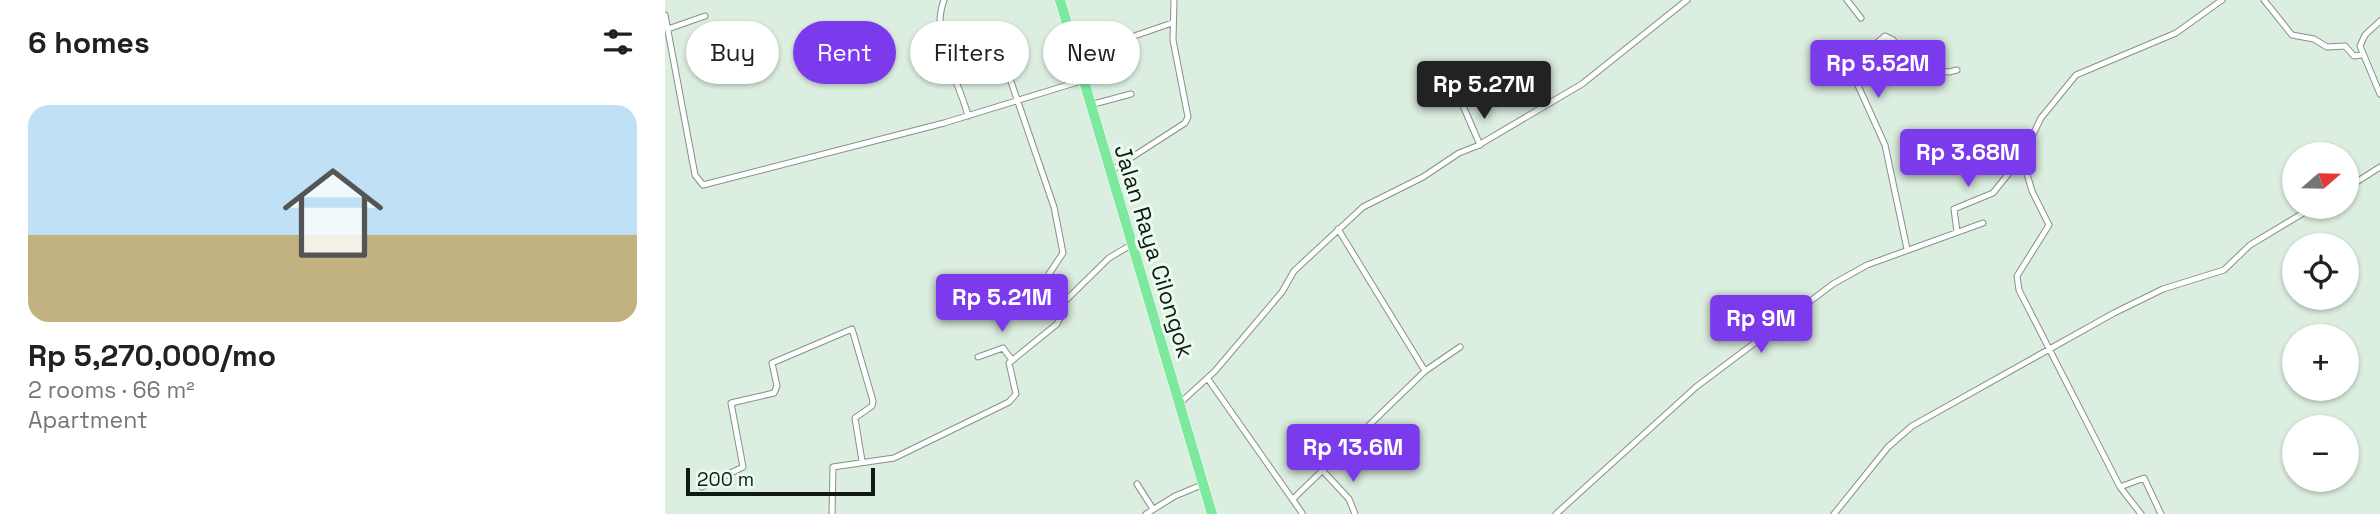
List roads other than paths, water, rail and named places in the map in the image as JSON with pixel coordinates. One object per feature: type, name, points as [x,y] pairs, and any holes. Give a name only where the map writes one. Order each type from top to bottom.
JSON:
[{"type":"highway","name":"Jalan Raya Cilongok","points":[[1060,0],[1065,21]]},
{"type":"highway","name":"Jalan Raya Cilongok","points":[[1082,84],[1212,514]]},
{"type":"street","points":[[944,0],[940,11],[940,33],[949,70],[968,116]]},
{"type":"street","points":[[1109,172],[1185,123],[1188,117],[1174,52],[1174,0]]},
{"type":"street","points":[[1180,403],[1208,379],[1282,292],[1294,271],[1363,207],[1423,177],[1459,153],[1480,145],[1581,84],[1687,0]]},
{"type":"street","points":[[1847,0],[1861,18]]},
{"type":"street","points":[[1957,232],[1954,209],[1993,193],[2022,157],[2041,118],[2076,75],[2176,33],[2222,0]]},
{"type":"street","points":[[2264,0],[2292,35],[2314,39],[2327,47],[2344,46],[2354,56],[2361,55]]},
{"type":"street","points":[[665,15],[695,175],[703,185],[968,116],[1069,84]]},
{"type":"street","points":[[668,29],[705,16]]},
{"type":"street","points":[[2380,21],[2365,35],[2360,46],[2361,55],[2380,94]]},
{"type":"street","points":[[1140,34],[1172,23]]},
{"type":"street","points":[[1907,249],[1885,145],[1851,70],[1854,62],[1885,36],[1892,40],[1911,67],[1949,72],[1957,69]]},
{"type":"street","points":[[832,514],[832,468],[862,461],[894,458],[1009,402],[1016,394],[1009,366],[1012,360],[1057,324],[1064,310],[1049,274],[1063,256],[1054,207],[1014,84]]},
{"type":"street","points":[[1089,106],[1131,94]]},
{"type":"street","points":[[1464,108],[1480,145]]},
{"type":"street","points":[[2022,157],[2032,191],[2049,225],[2017,276],[2016,283],[2120,487],[2141,514]]},
{"type":"street","points":[[2359,180],[2380,167]]},
{"type":"street","points":[[1834,514],[1888,447],[1912,426],[2047,348],[2163,289],[2224,270],[2250,246],[2294,219]]},
{"type":"street","points":[[1556,514],[1696,387],[1841,279],[1907,249],[1983,223]]},
{"type":"street","points":[[1338,229],[1425,371]]},
{"type":"street","points":[[1062,304],[1109,258],[1131,245]]},
{"type":"street","points":[[702,486],[743,467],[731,403],[775,393],[777,386],[772,363],[852,329],[873,401],[872,406],[855,418],[862,461]]},
{"type":"street","points":[[1293,499],[1324,472],[1425,371],[1460,347]]},
{"type":"street","points":[[978,357],[1003,348],[1012,360]]},
{"type":"street","points":[[1208,379],[1302,513]]},
{"type":"street","points":[[1324,472],[1349,499],[1355,514]]},
{"type":"street","points":[[2120,487],[2144,478],[2161,514]]},
{"type":"street","points":[[1137,484],[1153,509]]},
{"type":"street","points":[[1146,514],[1204,484]]}]
